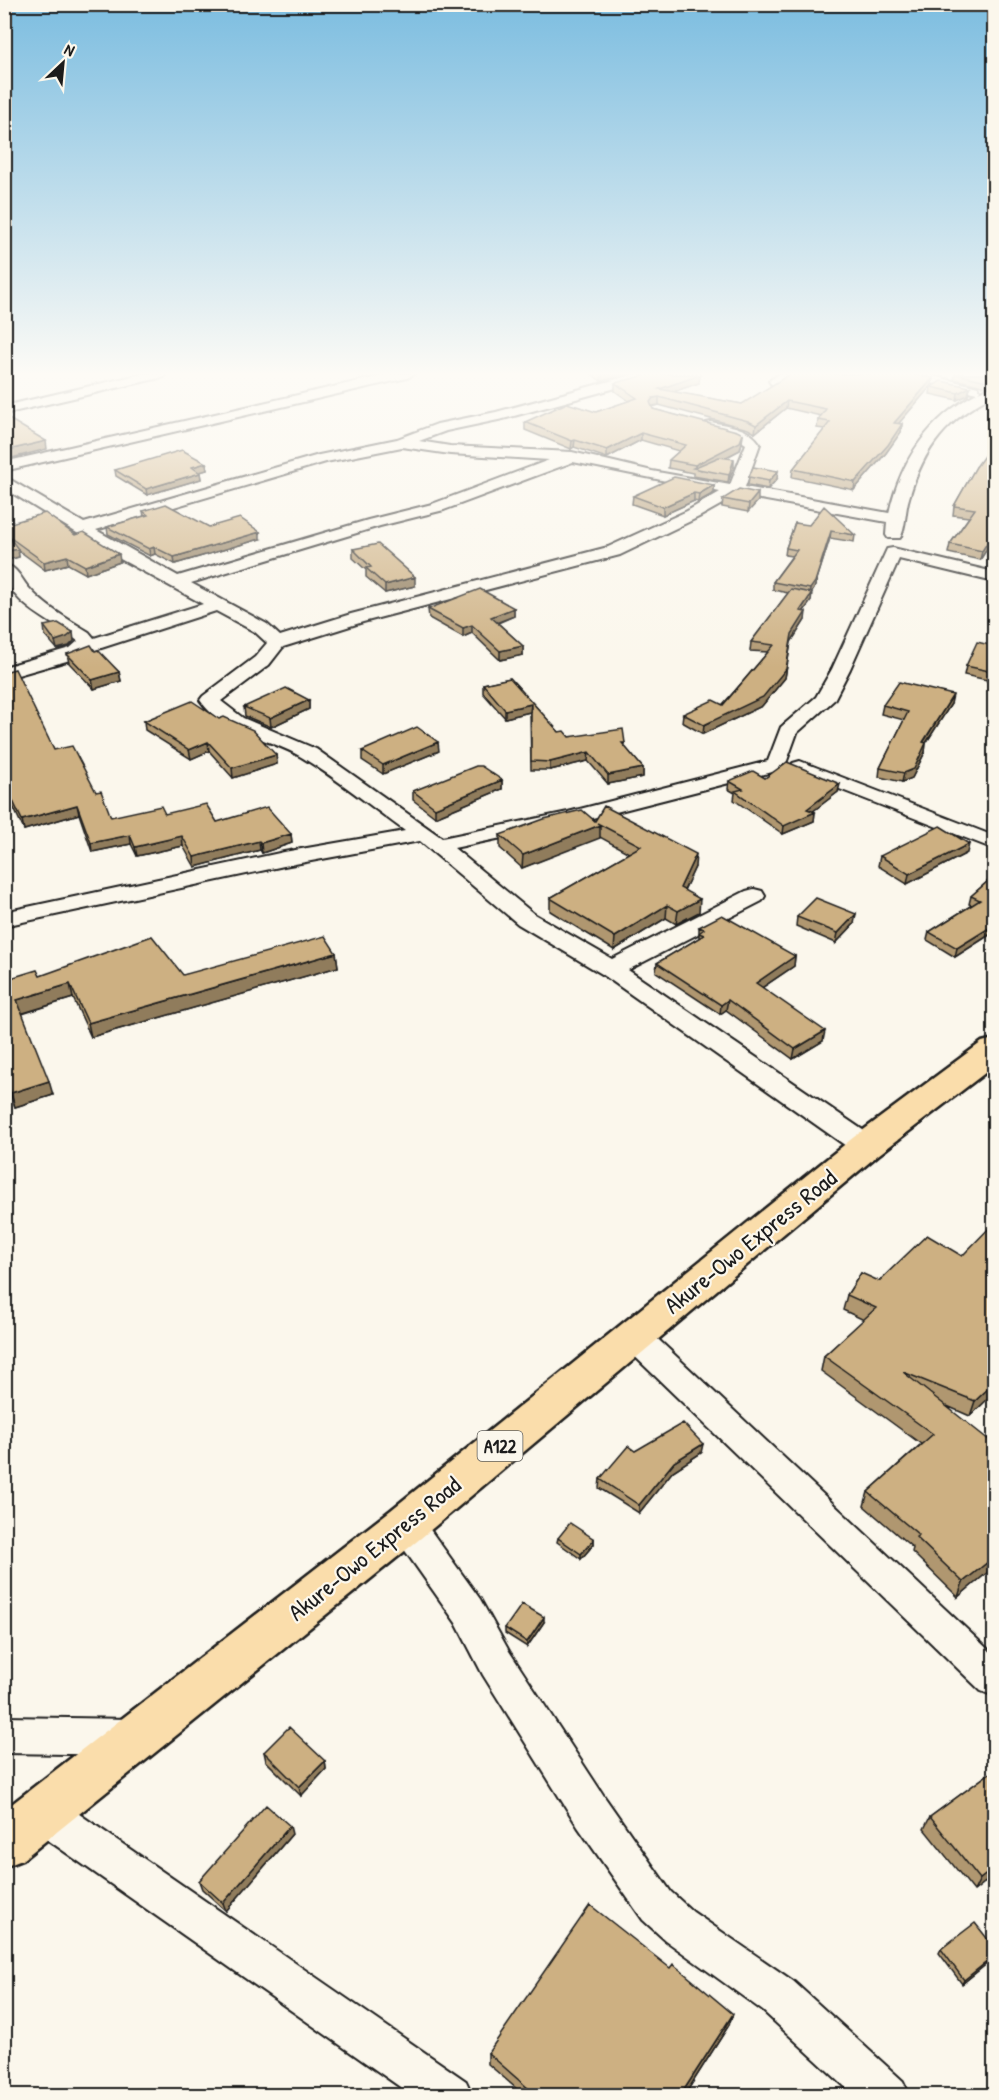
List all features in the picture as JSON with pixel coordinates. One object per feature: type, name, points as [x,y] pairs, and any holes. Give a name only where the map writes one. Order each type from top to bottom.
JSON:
[{"type":"highway","name":"Akure-Owo Express Road","points":[[4,1842],[406,1524],[866,1146],[994,1050]]},
{"type":"street","points":[[81,529],[276,472]]},
{"type":"street","points":[[176,582],[374,523],[438,507],[532,472]]},
{"type":"street","points":[[630,472],[819,503],[894,519]]},
{"type":"street","points":[[743,472],[736,490],[683,519],[614,551],[357,618],[277,643],[262,661],[210,700],[219,710],[236,722],[309,753],[431,839],[526,919],[611,969],[866,1146]]},
{"type":"street","points":[[4,896],[9,919],[284,859],[569,818],[777,765],[788,731],[824,700],[828,693],[893,553],[894,519],[912,472]]},
{"type":"street","points":[[4,481],[44,514],[81,529],[261,628],[277,643]]},
{"type":"street","points":[[893,553],[994,577]]},
{"type":"street","points":[[4,569],[8,571],[21,590],[50,615],[83,636],[87,641],[85,647]]},
{"type":"street","points":[[4,673],[77,652],[85,647],[216,605]]},
{"type":"street","points":[[800,768],[994,843]]},
{"type":"street","points":[[611,969],[754,896]]},
{"type":"street","points":[[634,1336],[993,1673]]},
{"type":"street","points":[[406,1524],[468,1611],[496,1663],[585,1803],[657,1906],[679,1926],[778,1996],[888,2096]]},
{"type":"street","points":[[4,1735],[135,1737]]},
{"type":"street","points":[[42,1812],[451,2096]]},
{"type":"building","points":[[118,472],[200,473],[146,489]]},
{"type":"building","points":[[714,472],[730,472],[729,475]]},
{"type":"building","points":[[751,472],[777,472],[769,481],[749,477]]},
{"type":"building","points":[[807,472],[864,472],[855,482]]},
{"type":"building","points":[[973,472],[994,472],[994,532],[982,551],[950,544],[975,509],[954,506]]},
{"type":"building","points":[[674,477],[714,485],[699,494],[694,493],[663,507],[633,496]]},
{"type":"building","points":[[739,489],[758,493],[749,504],[723,499]]},
{"type":"building","points":[[166,504],[209,527],[240,518],[260,532],[174,557],[154,547],[149,549],[107,527],[148,515],[143,511]]},
{"type":"building","points":[[824,506],[855,535],[831,531],[815,582],[810,589],[773,582],[797,550],[786,548],[795,523],[809,525]]},
{"type":"building","points":[[45,513],[75,535],[84,532],[119,554],[85,566],[67,556],[44,562],[8,536],[18,549],[4,552],[4,525]]},
{"type":"building","points":[[378,544],[415,577],[385,585],[366,568],[371,567],[353,549]]},
{"type":"building","points":[[480,589],[514,608],[491,617],[523,646],[500,651],[472,625],[463,628],[428,609]]},
{"type":"building","points":[[791,589],[812,593],[800,611],[806,612],[792,634],[786,669],[763,697],[704,725],[683,714],[713,700],[723,705],[774,645],[751,642]]},
{"type":"building","points":[[58,623],[73,632],[55,641],[44,626]]},
{"type":"building","points":[[977,642],[994,646],[994,666],[989,671],[966,666]]},
{"type":"building","points":[[91,645],[119,672],[92,680],[67,654]]},
{"type":"building","points":[[15,669],[54,750],[72,746],[96,792],[101,791],[111,817],[161,806],[165,814],[206,804],[217,822],[267,807],[291,834],[261,843],[259,841],[194,857],[182,836],[135,847],[130,835],[91,843],[77,805],[22,820],[4,782],[4,672]]},
{"type":"building","points":[[510,678],[559,732],[564,731],[569,737],[623,729],[625,743],[622,743],[643,768],[608,775],[589,752],[550,762],[531,761],[531,704],[505,710],[483,684]]},
{"type":"building","points":[[899,682],[953,695],[923,742],[926,743],[914,769],[904,773],[880,768],[908,712],[883,705]]},
{"type":"building","points":[[286,688],[309,700],[270,718],[244,707]]},
{"type":"building","points":[[192,701],[219,719],[224,717],[253,730],[276,755],[232,768],[208,742],[189,750],[144,721]]},
{"type":"building","points":[[417,727],[438,742],[383,765],[362,751]]},
{"type":"building","points":[[787,762],[840,784],[807,809],[815,812],[784,826],[735,791],[743,789],[729,781],[753,771],[765,778]]},
{"type":"building","points":[[481,766],[502,780],[435,808],[413,791]]},
{"type":"building","points":[[604,806],[696,854],[680,888],[700,899],[678,911],[667,905],[615,937],[550,898],[641,846],[597,823],[600,825],[523,855],[500,835],[544,819],[582,810],[595,821]]},
{"type":"building","points":[[940,826],[969,844],[909,874],[880,856]]},
{"type":"building","points":[[994,876],[994,925],[957,948],[929,932],[980,900],[971,896]]},
{"type":"building","points":[[816,898],[856,914],[838,933],[797,917]]},
{"type":"building","points":[[722,915],[795,956],[756,983],[825,1031],[795,1049],[728,1000],[721,1005],[657,963],[704,935],[699,933],[704,929],[699,927]]},
{"type":"building","points":[[152,936],[183,975],[325,936],[336,953],[88,1023],[70,984],[17,1000],[49,1081],[11,1093],[4,1075],[4,980],[37,970],[40,976]]},
{"type":"building","points":[[994,1223],[994,1383],[975,1401],[903,1372],[994,1444],[990,1453],[994,1457],[994,1557],[963,1582],[916,1537],[919,1535],[868,1492],[933,1434],[824,1356],[876,1308],[847,1295],[861,1273],[879,1281],[927,1235],[962,1256]]},
{"type":"building","points":[[683,1423],[703,1444],[674,1462],[639,1505],[600,1479],[628,1446],[635,1451]]},
{"type":"building","points":[[570,1523],[594,1539],[581,1554],[558,1538]]},
{"type":"building","points":[[522,1604],[544,1617],[527,1642],[505,1628]]},
{"type":"building","points":[[289,1727],[325,1761],[299,1787],[264,1752]]},
{"type":"building","points":[[994,1770],[994,1868],[980,1879],[930,1817]]},
{"type":"building","points":[[266,1805],[290,1826],[223,1903],[199,1881]]},
{"type":"building","points":[[590,1905],[670,1968],[673,1964],[733,2014],[680,2096],[537,2096],[488,2053]]},
{"type":"building","points":[[975,1923],[994,1947],[994,1956],[964,1980],[941,1949]]}]
